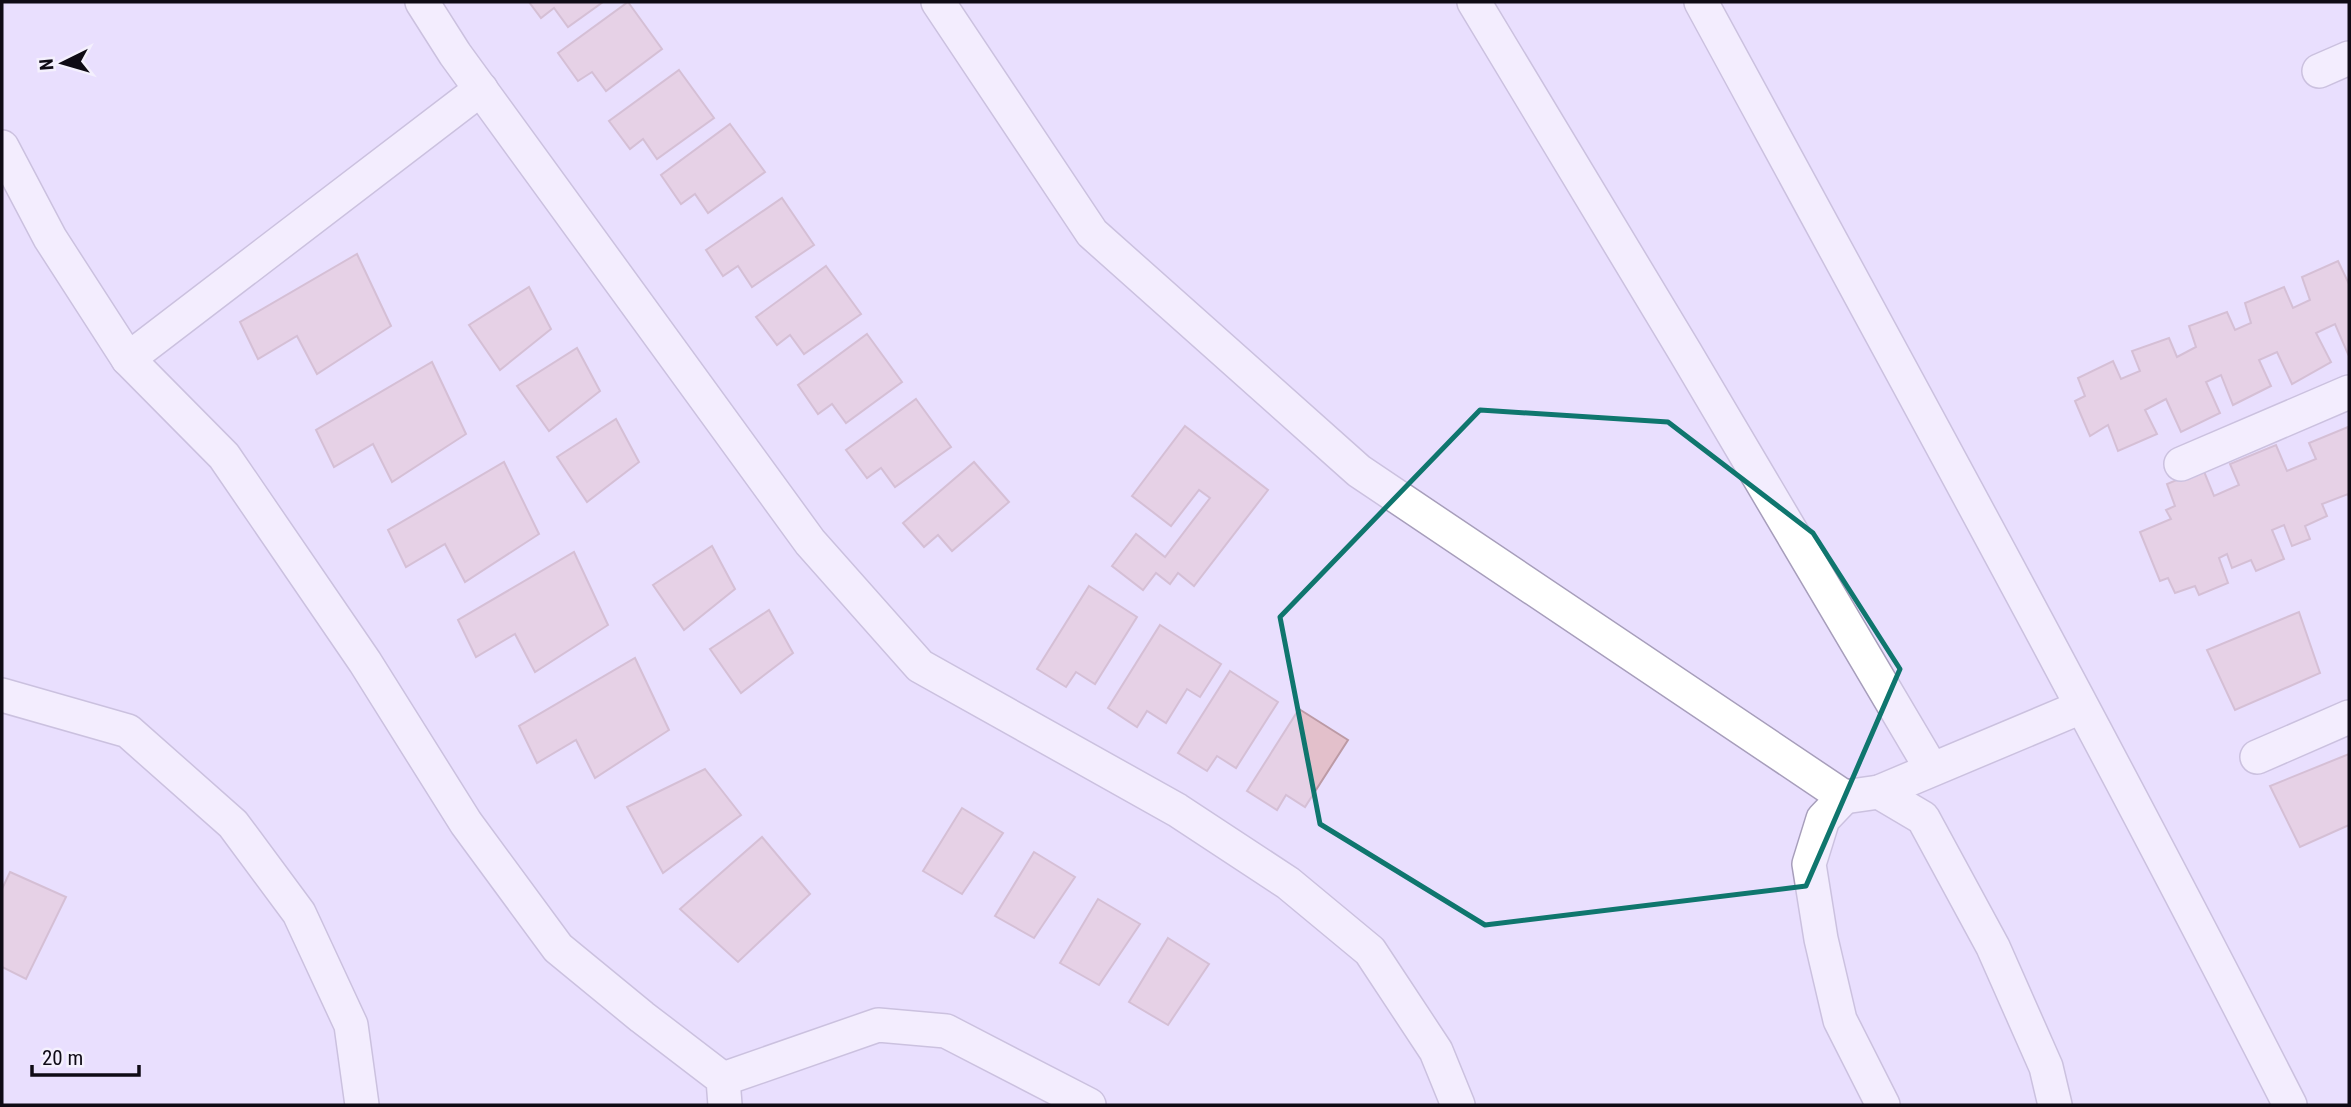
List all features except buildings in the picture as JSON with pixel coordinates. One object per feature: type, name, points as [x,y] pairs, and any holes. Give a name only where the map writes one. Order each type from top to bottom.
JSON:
[{"type":"street","points":[[422,2],[455,54],[810,542],[920,666],[1177,810],[1288,883],[1370,951],[1436,1051],[1458,1105]]},
{"type":"street","points":[[938,2],[1092,233],[1359,471],[1844,797]]},
{"type":"street","points":[[1475,2],[1931,768]]},
{"type":"street","points":[[1701,2],[2081,707],[2290,1105]]},
{"type":"street","points":[[2319,71],[2349,58]]},
{"type":"street","points":[[128,359],[481,89]]},
{"type":"street","points":[[2,148],[50,238],[128,359],[224,456],[365,662],[466,822],[558,948],[642,1017],[724,1092],[878,1024],[946,1031],[1089,1105]]},
{"type":"street","points":[[2181,464],[2349,392]]},
{"type":"street","points":[[2,695],[128,731],[233,824],[299,913],[351,1025],[362,1105]]},
{"type":"street","points":[[1883,1105],[1840,1020],[1821,939],[1809,863],[1822,819],[1844,797],[1879,792],[2081,707]]},
{"type":"street","points":[[2257,757],[2349,716]]},
{"type":"street","points":[[1879,792],[1923,818],[1993,947],[2046,1066],[2055,1105]]},
{"type":"highlighted area","points":[[1480,410],[1668,422],[1813,533],[1900,669],[1806,886],[1485,925],[1320,824],[1280,617]]}]
